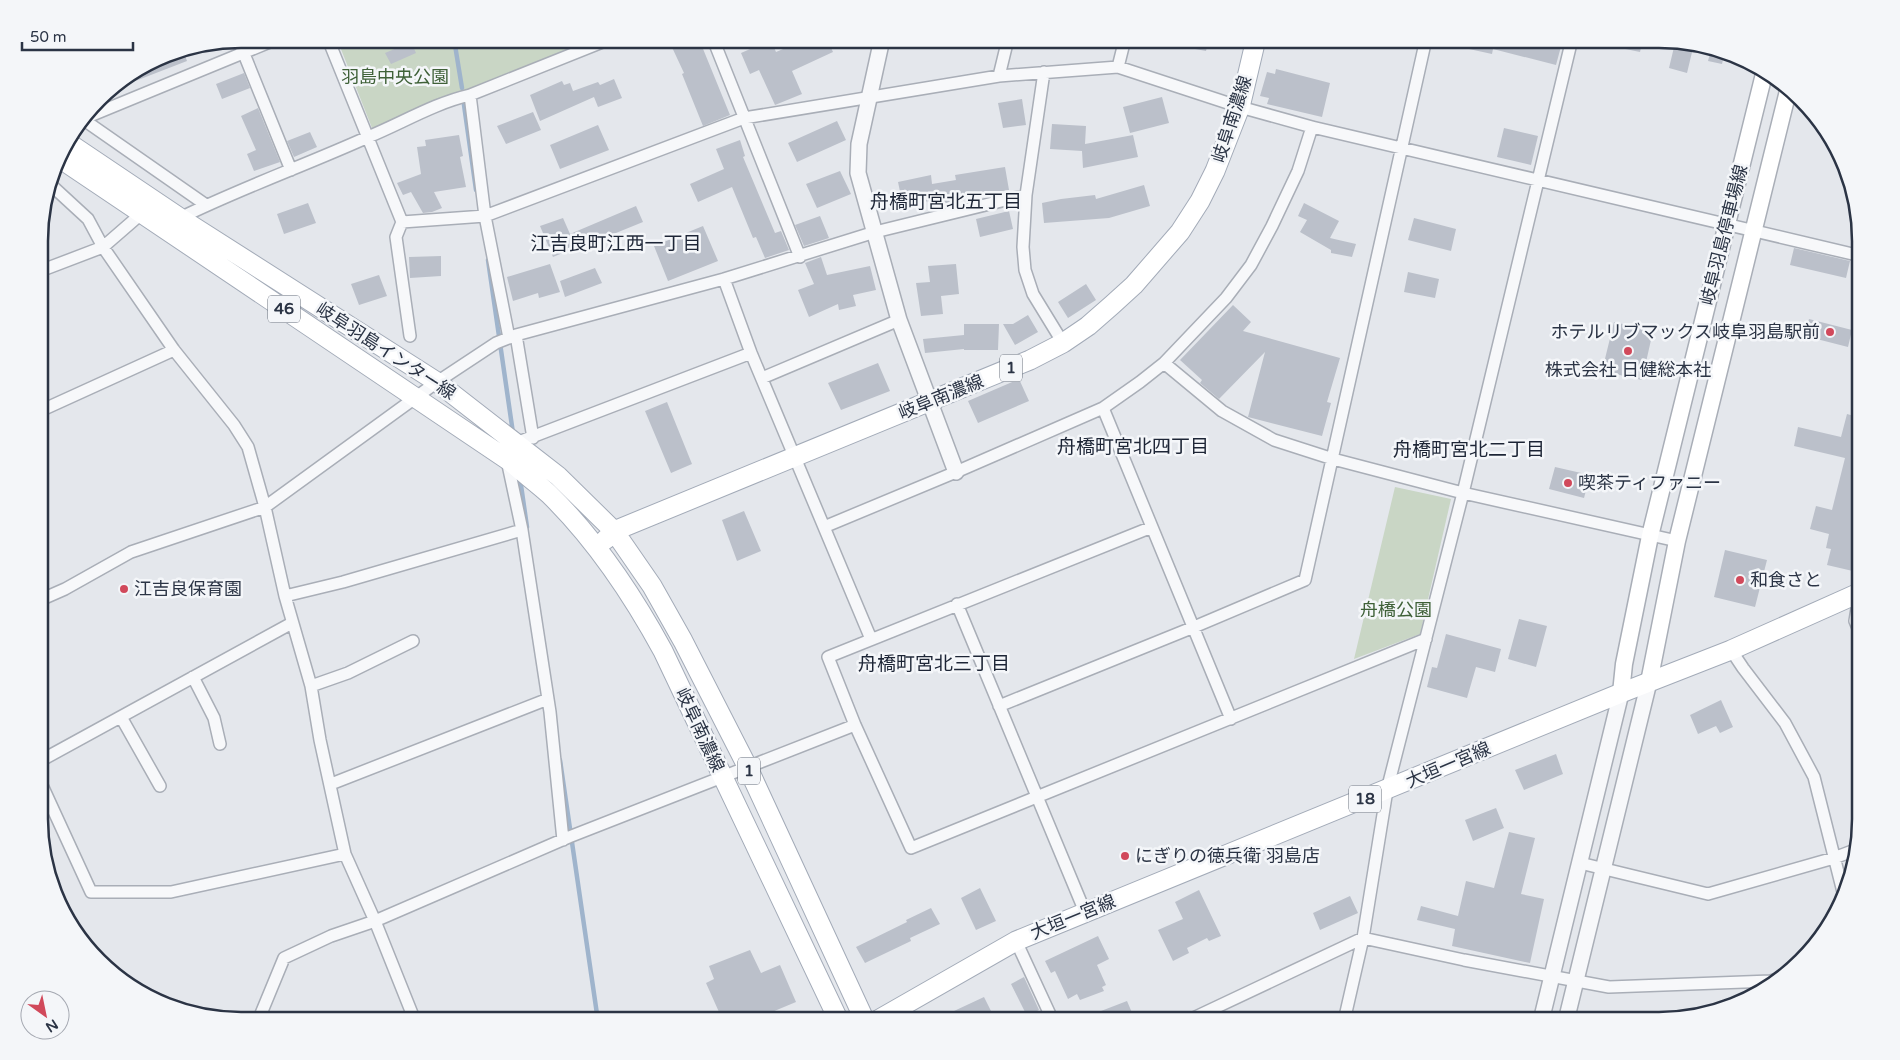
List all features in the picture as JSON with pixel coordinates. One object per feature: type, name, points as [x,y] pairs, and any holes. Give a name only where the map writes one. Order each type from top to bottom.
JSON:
[{"type":"main road","name":"岐阜南濃線","points":[[835,1012],[664,651],[634,599],[597,548],[614,531],[1030,360],[1063,343],[1088,326],[1134,285],[1180,232],[1200,201],[1215,171],[1240,107],[1254,48]]},
{"type":"main road","name":"岐阜羽島停車場線","points":[[1621,692],[1624,664],[1650,536],[1763,78]]},
{"type":"main road","name":"岐阜羽島停車場線","points":[[1649,682],[1677,541],[1787,95]]},
{"type":"main road","name":"岐阜羽島インター線","points":[[72,145],[180,218],[437,382],[523,442],[614,531]]},
{"type":"main road","name":"岐阜羽島インター線","points":[[64,161],[509,461],[548,494],[597,548]]},
{"type":"main road","name":"岐阜南濃線","points":[[614,531],[652,586],[684,641],[748,768],[861,1012]]},
{"type":"main road","name":"大垣一宮線","points":[[892,1012],[1016,941],[1387,790],[1621,692],[1731,650],[1852,595]]},
{"type":"street","points":[[242,48],[291,170]]},
{"type":"street","points":[[93,115],[254,48]]},
{"type":"street","points":[[332,48],[402,222],[396,237],[410,336]]},
{"type":"street","points":[[180,218],[368,138],[454,98],[470,95],[588,48]]},
{"type":"street","points":[[717,48],[800,257]]},
{"type":"street","points":[[880,48],[859,144],[858,173],[899,320],[956,472]]},
{"type":"street","points":[[999,76],[1006,48]]},
{"type":"street","points":[[1118,67],[1123,48]]},
{"type":"street","points":[[999,706],[1305,580],[1424,48]]},
{"type":"street","points":[[1346,1012],[1363,938],[1387,790],[1463,493],[1570,48]]},
{"type":"street","points":[[402,222],[485,216],[744,118],[999,76],[1118,67],[1240,107],[1312,127],[1852,254]]},
{"type":"street","points":[[1044,72],[1026,195],[1023,247],[1026,270],[1033,294],[1063,343]]},
{"type":"street","points":[[470,95],[485,216],[523,442],[751,353]]},
{"type":"street","points":[[88,122],[206,206]]},
{"type":"street","points":[[824,527],[1103,408],[1164,363],[1226,298],[1251,265],[1298,171],[1312,127]]},
{"type":"street","points":[[55,188],[88,218],[103,247],[174,350],[234,425],[248,446],[265,507],[284,596],[311,686],[320,740],[345,854],[375,921],[411,1012]]},
{"type":"street","points":[[47,597],[65,590],[131,552],[265,507],[437,382],[506,339],[800,257],[875,232],[1026,195]]},
{"type":"street","points":[[47,268],[103,247],[141,214]]},
{"type":"street","points":[[724,279],[751,353],[871,639]]},
{"type":"street","points":[[762,378],[899,320]]},
{"type":"street","points":[[47,408],[174,350]]},
{"type":"street","points":[[1164,363],[1222,411],[1274,440],[1333,460],[1463,493],[1677,541]]},
{"type":"street","points":[[1103,408],[1232,719]]},
{"type":"street","points":[[509,461],[522,530],[548,699],[566,838]]},
{"type":"street","points":[[1152,526],[828,657],[855,725],[911,848],[1426,640]]},
{"type":"street","points":[[284,596],[343,582],[522,530]]},
{"type":"street","points":[[957,604],[1085,912]]},
{"type":"street","points":[[47,757],[292,623]]},
{"type":"street","points":[[311,686],[348,673],[413,641]]},
{"type":"street","points":[[1731,650],[1785,723],[1814,777],[1841,885]]},
{"type":"street","points":[[193,677],[214,718],[220,744]]},
{"type":"street","points":[[1568,1012],[1649,682]]},
{"type":"street","points":[[1543,1012],[1621,692]]},
{"type":"street","points":[[331,784],[548,699]]},
{"type":"street","points":[[121,717],[160,786]]},
{"type":"street","points":[[262,1012],[284,958],[331,936],[375,921],[566,838],[855,725]]},
{"type":"street","points":[[47,795],[92,892],[171,892],[345,854]]},
{"type":"street","points":[[1580,863],[1708,894],[1850,852]]},
{"type":"street","points":[[1206,1012],[1363,938],[1576,982],[1609,987],[1762,983]]},
{"type":"street","points":[[1016,941],[1049,1012]]},
{"type":"green space","name":"羽島中央公園","points":[[341,48],[571,48],[372,128]]},
{"type":"green space","name":"舟橋公園","points":[[1395,487],[1451,499],[1420,634],[1354,659]]},
{"type":"building","points":[[397,48],[414,48],[416,53],[391,64],[385,53]]},
{"type":"building","points":[[672,48],[703,48],[730,115],[703,126],[682,74],[684,73]]},
{"type":"building","points":[[753,48],[774,48],[776,52],[786,48],[831,48],[833,52],[792,71],[802,94],[775,105],[759,70],[750,74],[741,53]]},
{"type":"building","points":[[1190,48],[1207,48],[1206,51]]},
{"type":"building","points":[[1561,48],[1556,65],[1493,49],[1492,54],[1469,49]]},
{"type":"building","points":[[1620,48],[1641,48],[1640,52]]},
{"type":"building","points":[[1674,48],[1692,50],[1687,73],[1669,68]]},
{"type":"building","points":[[1710,54],[1723,58],[1722,64],[1708,61]]},
{"type":"building","points":[[185,56],[187,61],[127,84],[144,73],[167,62]]},
{"type":"building","points":[[1276,69],[1330,83],[1322,117],[1267,104],[1269,98],[1260,96],[1267,72],[1275,74]]},
{"type":"building","points":[[244,73],[250,88],[222,99],[216,84]]},
{"type":"building","points":[[614,79],[622,98],[598,107],[594,97],[540,121],[530,95],[562,81],[564,85],[570,83],[573,91],[598,82],[600,85]]},
{"type":"building","points":[[1162,97],[1169,123],[1130,133],[1123,107]]},
{"type":"building","points":[[1022,99],[1026,125],[1003,128],[998,103]]},
{"type":"building","points":[[258,108],[280,162],[254,171],[247,154],[256,150],[241,116]]},
{"type":"building","points":[[533,112],[541,130],[506,144],[497,126]]},
{"type":"building","points":[[837,121],[846,140],[797,162],[788,143]]},
{"type":"building","points":[[1052,124],[1086,126],[1085,144],[1133,135],[1138,157],[1083,168],[1082,151],[1050,149]]},
{"type":"building","points":[[598,125],[609,150],[560,169],[550,145]]},
{"type":"building","points":[[1504,128],[1538,136],[1531,165],[1497,157]]},
{"type":"building","points":[[310,132],[317,147],[294,157],[287,141]]},
{"type":"building","points":[[459,135],[463,156],[460,157],[466,187],[434,192],[442,208],[423,213],[411,192],[403,195],[397,183],[421,174],[417,147],[426,146],[425,140]]},
{"type":"building","points":[[740,140],[745,156],[743,157],[775,233],[781,231],[789,250],[765,258],[756,237],[753,238],[732,187],[698,202],[690,184],[724,169],[716,149]]},
{"type":"building","points":[[1005,167],[1009,190],[956,199],[957,201],[940,204],[939,199],[903,206],[898,182],[931,175],[932,184],[956,180],[955,175]]},
{"type":"building","points":[[840,171],[851,194],[817,208],[806,184]]},
{"type":"building","points":[[1144,185],[1150,206],[1109,218],[1044,223],[1042,203],[1095,195],[1096,199]]},
{"type":"building","points":[[308,203],[316,223],[284,234],[277,214]]},
{"type":"building","points":[[1304,203],[1339,221],[1330,238],[1356,244],[1352,257],[1331,253],[1331,250],[1300,232],[1307,220],[1298,216]]},
{"type":"building","points":[[636,206],[643,222],[611,235],[612,237],[584,250],[582,245],[553,257],[540,226],[563,218],[570,234]]},
{"type":"building","points":[[1009,211],[1013,229],[980,237],[976,219]]},
{"type":"building","points":[[820,216],[829,238],[804,246],[795,225]]},
{"type":"building","points":[[1414,218],[1456,229],[1451,251],[1408,240]]},
{"type":"building","points":[[703,226],[718,261],[668,281],[654,246]]},
{"type":"building","points":[[1794,248],[1850,261],[1846,278],[1790,265]]},
{"type":"building","points":[[441,256],[441,276],[410,278],[409,257]]},
{"type":"building","points":[[821,257],[827,275],[870,266],[876,290],[853,295],[856,306],[839,310],[838,304],[809,317],[798,290],[814,284],[805,263]]},
{"type":"building","points":[[550,264],[560,292],[539,298],[538,293],[513,301],[507,277]]},
{"type":"building","points":[[956,264],[959,294],[941,296],[943,314],[921,316],[916,283],[930,282],[928,266]]},
{"type":"building","points":[[595,268],[602,283],[565,297],[560,281]]},
{"type":"building","points":[[1408,272],[1439,279],[1435,298],[1404,292]]},
{"type":"building","points":[[379,275],[387,296],[359,305],[351,284]]},
{"type":"building","points":[[1086,284],[1096,300],[1068,318],[1058,302]]},
{"type":"building","points":[[1233,305],[1251,322],[1243,331],[1340,358],[1327,402],[1331,403],[1322,436],[1248,417],[1265,352],[1219,399],[1200,383],[1202,380],[1180,360]]},
{"type":"building","points":[[1028,315],[1038,332],[1015,345],[1003,324],[1013,324]]},
{"type":"building","points":[[1809,319],[1852,330],[1848,347],[1805,336]]},
{"type":"building","name":"株式会社 日健総本社","points":[[1614,322],[1653,331],[1642,380],[1602,371]]},
{"type":"building","points":[[964,324],[999,324],[998,350],[964,349],[925,353],[923,339],[964,335]]},
{"type":"building","points":[[878,363],[890,391],[841,410],[828,383]]},
{"type":"building","points":[[1019,379],[1029,401],[978,423],[968,401]]},
{"type":"building","points":[[667,402],[692,464],[671,473],[645,411]]},
{"type":"building","points":[[1847,414],[1852,415],[1852,571],[1827,565],[1831,549],[1826,548],[1829,534],[1810,529],[1816,506],[1832,510],[1845,458],[1794,446],[1798,427],[1841,437]]},
{"type":"building","points":[[1555,467],[1590,475],[1584,498],[1549,489]]},
{"type":"building","points":[[744,511],[761,551],[737,561],[722,520]]},
{"type":"building","points":[[1725,550],[1767,560],[1755,607],[1714,597]]},
{"type":"building","points":[[1519,619],[1547,626],[1536,667],[1508,659]]},
{"type":"building","points":[[1446,634],[1501,649],[1495,672],[1476,667],[1467,698],[1427,687],[1432,667],[1437,668]]},
{"type":"building","points":[[1721,700],[1733,727],[1720,733],[1716,726],[1698,734],[1690,715]]},
{"type":"building","points":[[1556,754],[1563,774],[1524,790],[1515,770]]},
{"type":"building","points":[[1496,808],[1504,828],[1473,841],[1465,820]]},
{"type":"building","points":[[1509,832],[1535,838],[1521,894],[1544,899],[1530,963],[1452,946],[1455,929],[1417,920],[1421,906],[1458,916],[1466,881],[1494,888]]},
{"type":"building","points":[[980,888],[996,921],[976,930],[961,898]]},
{"type":"building","points":[[1199,890],[1221,936],[1209,941],[1207,938],[1187,948],[1189,953],[1173,961],[1158,930],[1183,919],[1175,902]]},
{"type":"building","points":[[1350,896],[1358,913],[1320,930],[1313,913]]},
{"type":"building","points":[[931,908],[940,924],[910,938],[911,941],[865,963],[856,947]]},
{"type":"building","points":[[1098,936],[1109,959],[1097,965],[1106,985],[1102,987],[1104,991],[1080,1000],[1077,994],[1068,999],[1055,971],[1051,973],[1045,961]]},
{"type":"building","points":[[750,950],[761,973],[780,965],[796,1002],[772,1012],[719,1012],[706,983],[714,979],[709,966]]},
{"type":"building","points":[[1024,977],[1039,1010],[1025,1012],[1011,984]]},
{"type":"building","points":[[984,997],[992,1012],[954,1012]]},
{"type":"building","points":[[1127,1001],[1132,1012],[1101,1012]]},
{"type":"waterway","points":[[455,48],[462,88]]},
{"type":"waterway","points":[[464,105],[476,190]]},
{"type":"waterway","points":[[488,260],[513,433]]},
{"type":"waterway","points":[[520,478],[527,527]]},
{"type":"waterway","points":[[560,760],[597,1012]]},
{"type":"place","name":"ホテルリブマックス岐阜羽島駅前","points":[[1830,332]]},
{"type":"place","name":"株式会社 日健総本社","points":[[1628,351]]},
{"type":"place","name":"喫茶ティファニー","points":[[1568,483]]},
{"type":"place","name":"和食さと","points":[[1740,580]]},
{"type":"place","name":"江吉良保育園","points":[[124,589]]},
{"type":"place","name":"にぎりの徳兵衛 羽島店","points":[[1125,856]]},
{"type":"district","name":"舟橋町宮北五丁目","points":[[946,202]]},
{"type":"district","name":"江吉良町江西一丁目","points":[[616,244]]},
{"type":"district","name":"舟橋町宮北四丁目","points":[[1133,447]]},
{"type":"district","name":"舟橋町宮北二丁目","points":[[1469,450]]},
{"type":"district","name":"舟橋町宮北三丁目","points":[[934,664]]}]
